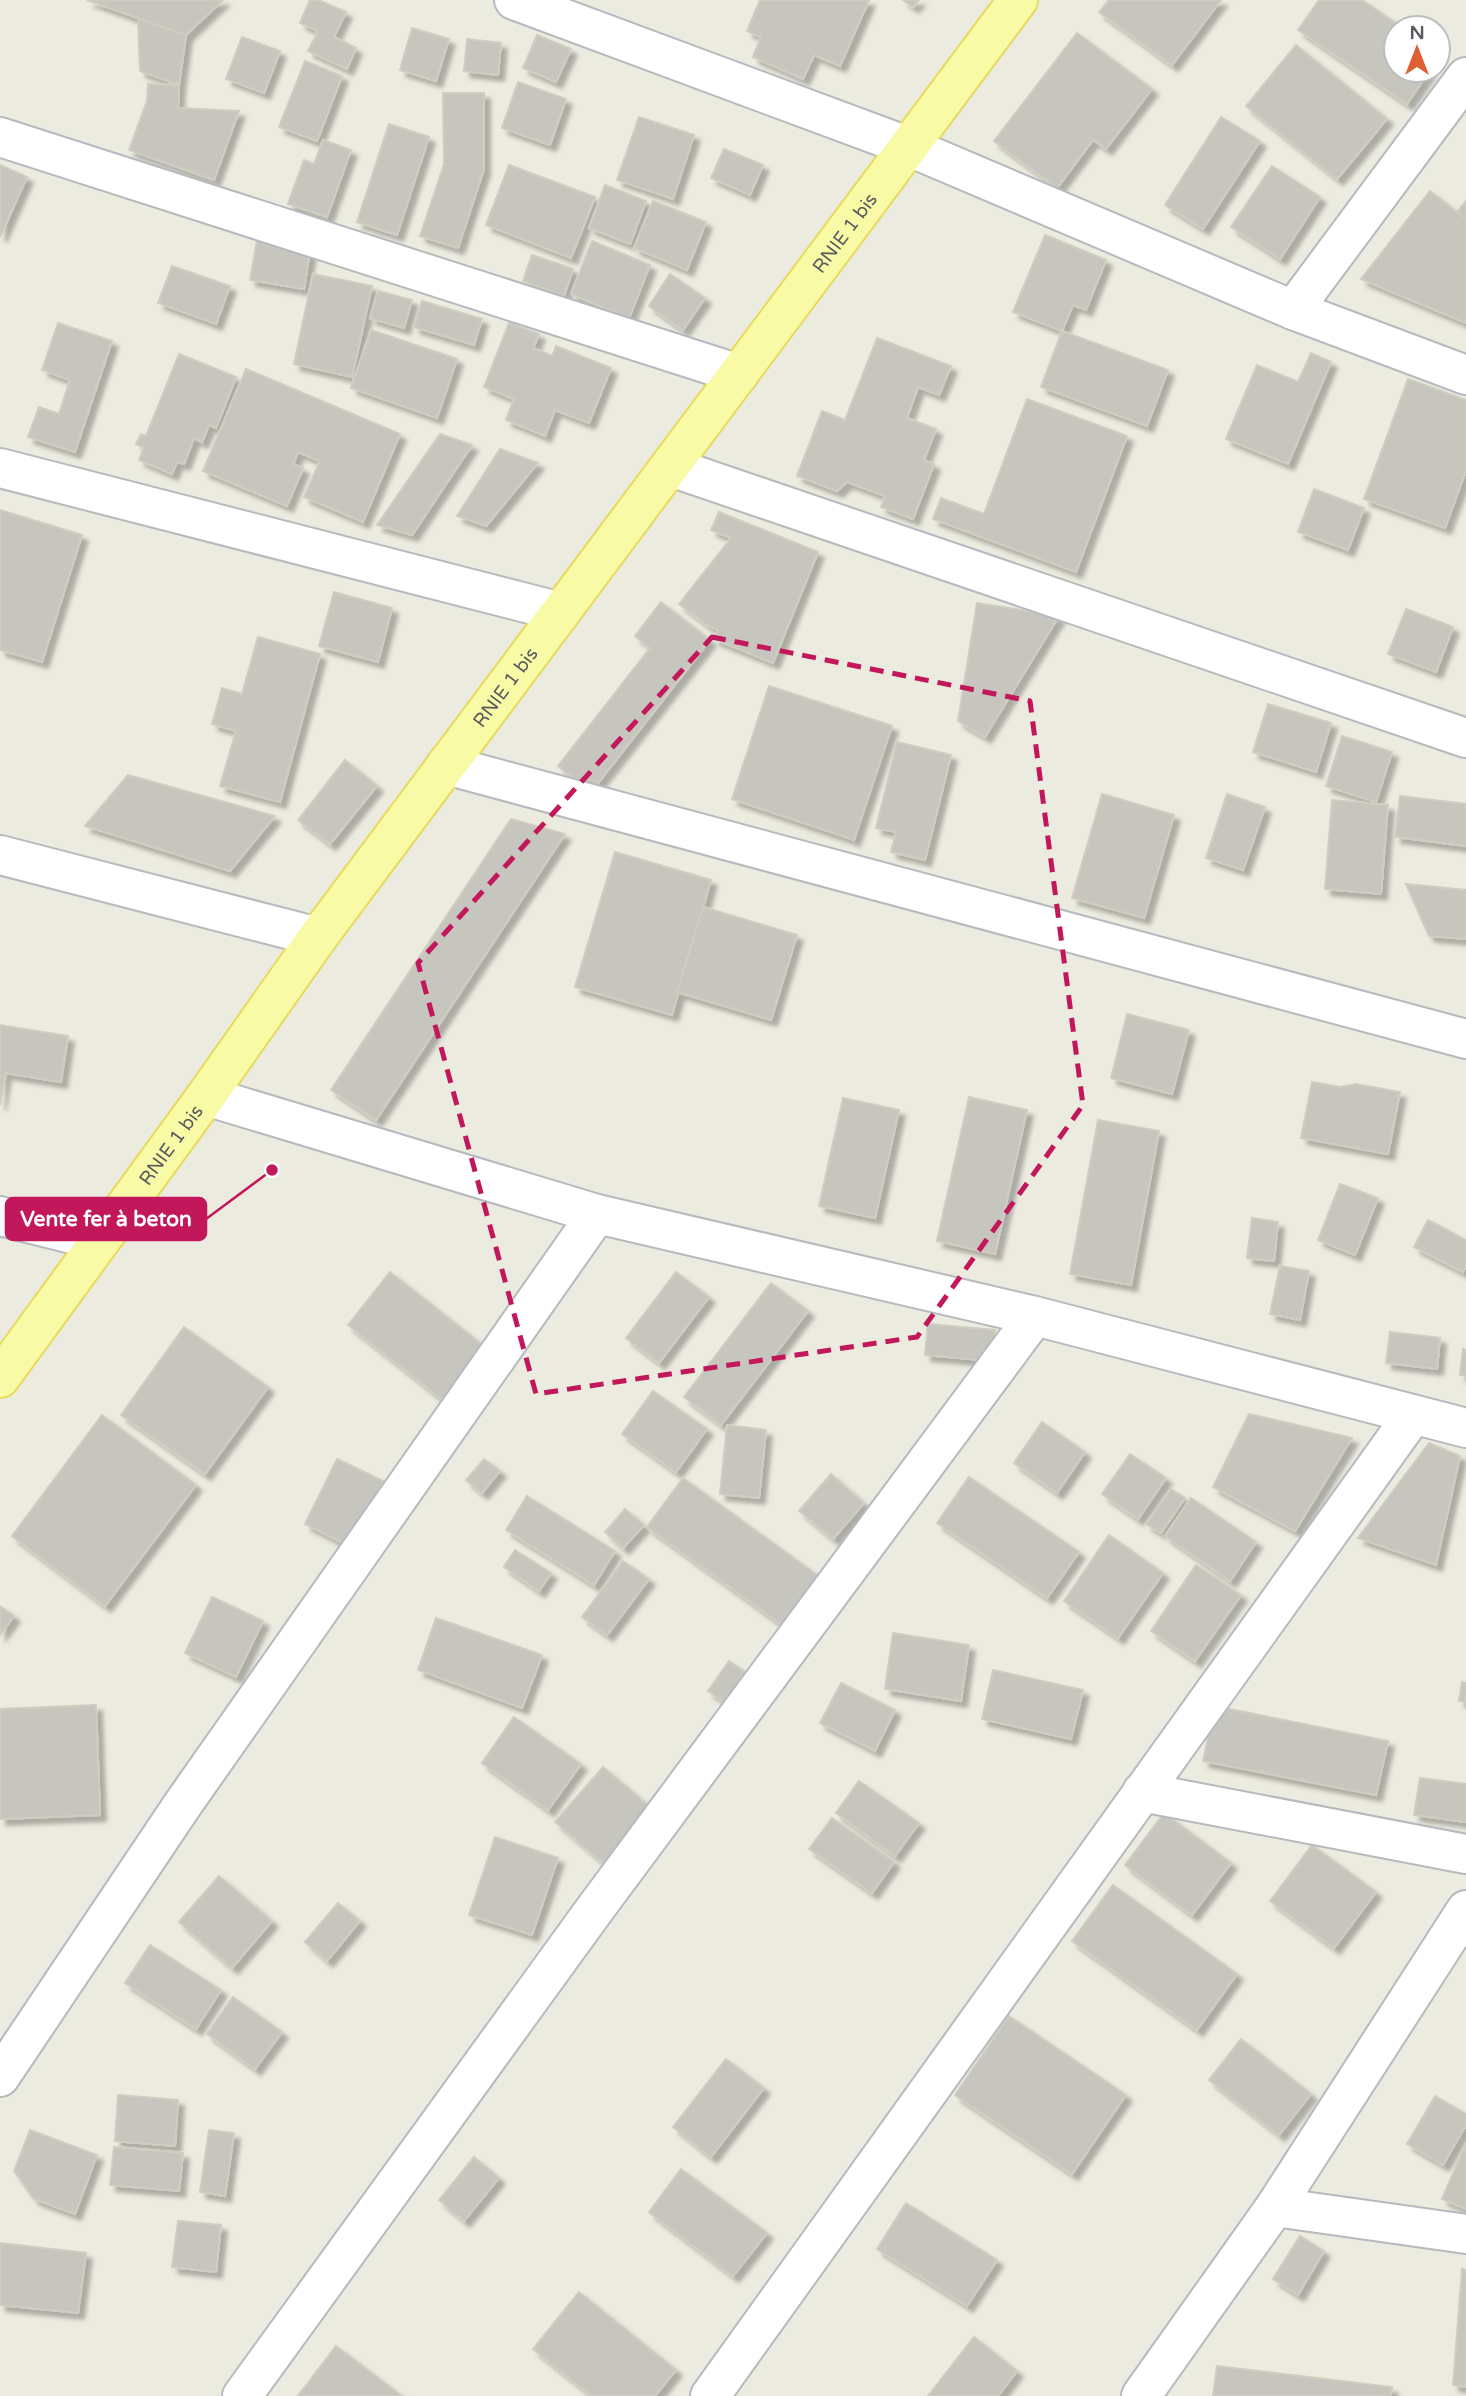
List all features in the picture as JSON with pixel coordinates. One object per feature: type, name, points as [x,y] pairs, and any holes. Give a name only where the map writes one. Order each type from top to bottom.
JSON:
[{"type":"main road","name":"RNIE 1 bis","points":[[0,1378],[206,1096],[318,937],[1018,0]]},
{"type":"street","points":[[514,0],[907,146],[1293,310],[1466,375]]},
{"type":"street","points":[[1293,310],[1466,77]]},
{"type":"street","points":[[0,137],[739,374]]},
{"type":"street","points":[[671,467],[1466,738]]},
{"type":"street","points":[[0,468],[561,612]]},
{"type":"street","points":[[446,765],[1466,1039]]},
{"type":"street","points":[[0,855],[318,937]]},
{"type":"street","points":[[206,1096],[597,1214],[1035,1316],[1466,1428]]},
{"type":"street","points":[[0,2077],[183,1804],[597,1214]]},
{"type":"street","points":[[0,1216],[100,1241]]},
{"type":"street","points":[[242,2396],[600,1902],[1035,1316]]},
{"type":"street","points":[[710,2396],[1413,1415]]},
{"type":"street","points":[[1142,1792],[1466,1854]]},
{"type":"street","points":[[1140,2396],[1275,2207],[1466,1910]]},
{"type":"street","points":[[1275,2207],[1466,2234]]},
{"type":"highlighted area","points":[[712,637],[1030,701],[1083,1105],[917,1337],[536,1394],[418,963]]},
{"type":"building","points":[[87,0],[223,0],[186,35]]},
{"type":"building","points":[[310,0],[318,0],[346,12],[334,37],[356,48],[347,69],[308,51],[318,31],[300,23]]},
{"type":"building","points":[[760,0],[869,0],[840,66],[814,55],[803,79],[753,57],[761,37],[747,31]]},
{"type":"building","points":[[903,0],[919,0],[913,7]]},
{"type":"building","points":[[1109,0],[1221,0],[1172,65],[1099,12]]},
{"type":"building","points":[[1319,0],[1362,0],[1382,14],[1382,84],[1421,84],[1407,104],[1298,30]]},
{"type":"building","points":[[138,19],[186,35],[179,85],[140,71]]},
{"type":"building","points":[[412,28],[449,39],[436,81],[400,70]]},
{"type":"building","points":[[1077,33],[1152,89],[1106,149],[1093,140],[1057,188],[994,141]]},
{"type":"building","points":[[537,35],[571,49],[556,82],[523,68]]},
{"type":"building","points":[[242,37],[280,51],[264,93],[226,79]]},
{"type":"building","points":[[467,39],[501,43],[498,75],[464,71]]},
{"type":"building","points":[[1296,45],[1387,119],[1337,179],[1246,106]]},
{"type":"building","points":[[305,61],[342,76],[317,141],[279,127]]},
{"type":"building","points":[[518,82],[566,99],[550,145],[502,128]]},
{"type":"building","points":[[148,84],[179,85],[178,108],[239,111],[214,180],[129,150],[147,101]]},
{"type":"building","points":[[443,93],[484,93],[484,169],[458,248],[420,236],[444,164]]},
{"type":"building","points":[[639,117],[694,135],[673,199],[617,180]]},
{"type":"building","points":[[1221,117],[1260,141],[1203,229],[1165,205]]},
{"type":"building","points":[[389,124],[429,137],[397,235],[357,222]]},
{"type":"building","points":[[323,140],[351,150],[327,217],[288,204],[304,160],[314,164]]},
{"type":"building","points":[[724,149],[763,165],[750,195],[711,178]]},
{"type":"building","points":[[0,165],[27,177],[0,237]]},
{"type":"building","points":[[509,165],[595,197],[571,258],[486,225]]},
{"type":"building","points":[[1272,166],[1320,197],[1280,259],[1231,227]]},
{"type":"building","points":[[605,185],[646,201],[630,244],[589,228]]},
{"type":"building","points":[[1430,191],[1466,219],[1466,323],[1361,279]]},
{"type":"building","points":[[653,201],[706,222],[687,270],[634,248]]},
{"type":"building","points":[[1466,201],[1466,219],[1457,212]]},
{"type":"building","points":[[1045,235],[1106,260],[1086,310],[1073,305],[1062,331],[1013,312]]},
{"type":"building","points":[[257,240],[310,250],[304,289],[250,280]]},
{"type":"building","points":[[592,241],[650,265],[629,318],[571,294]]},
{"type":"building","points":[[532,255],[573,269],[564,296],[523,281]]},
{"type":"building","points":[[172,266],[230,286],[216,324],[158,303]]},
{"type":"building","points":[[313,274],[372,286],[352,377],[294,364]]},
{"type":"building","points":[[670,274],[705,298],[683,330],[649,306]]},
{"type":"building","points":[[378,291],[412,300],[404,328],[370,318]]},
{"type":"building","points":[[422,301],[482,319],[474,345],[414,327]]},
{"type":"building","points":[[58,323],[112,341],[75,452],[28,437],[39,407],[59,414],[70,380],[42,370]]},
{"type":"building","points":[[509,323],[539,334],[533,348],[552,356],[556,346],[611,368],[589,423],[555,410],[545,436],[506,420],[514,399],[484,387]]},
{"type":"building","points":[[371,330],[457,359],[437,418],[351,388]]},
{"type":"building","points":[[1062,331],[1168,370],[1147,426],[1041,387]]},
{"type":"building","points":[[877,338],[951,366],[939,395],[918,387],[907,418],[936,429],[924,460],[934,464],[913,519],[881,507],[885,496],[847,482],[837,491],[797,476],[822,411],[845,420]]},
{"type":"building","points":[[1311,353],[1331,362],[1288,464],[1226,439],[1257,365],[1298,382]]},
{"type":"building","points":[[179,354],[236,377],[216,428],[209,425],[202,442],[194,438],[184,464],[177,462],[172,474],[139,460],[144,448],[136,444],[141,434],[146,436]]},
{"type":"building","points":[[246,369],[400,434],[363,522],[304,497],[320,461],[298,452],[293,464],[303,468],[287,506],[203,471]]},
{"type":"building","points":[[1408,379],[1466,400],[1466,470],[1445,528],[1364,499]]},
{"type":"building","points":[[1027,399],[1127,436],[1076,572],[933,519],[941,498],[984,514]]},
{"type":"building","points":[[440,434],[472,445],[412,535],[377,525]]},
{"type":"building","points":[[500,449],[538,463],[486,526],[457,516]]},
{"type":"building","points":[[1314,489],[1364,508],[1348,550],[1298,532]]},
{"type":"building","points":[[0,510],[82,535],[42,662],[0,650]]},
{"type":"building","points":[[719,512],[818,552],[773,663],[714,639],[718,630],[679,604],[731,538],[711,530]]},
{"type":"building","points":[[334,592],[392,608],[378,662],[319,646]]},
{"type":"building","points":[[661,602],[710,640],[591,792],[558,766],[650,648],[635,636]]},
{"type":"building","points":[[977,603],[1059,616],[985,737],[958,721]]},
{"type":"building","points":[[1406,609],[1453,627],[1436,672],[1388,654]]},
{"type":"building","points":[[258,637],[320,654],[280,802],[220,786],[236,731],[212,724],[222,688],[242,694]]},
{"type":"building","points":[[769,686],[892,726],[854,840],[732,799]]},
{"type":"building","points":[[1268,704],[1331,723],[1316,772],[1253,752]]},
{"type":"building","points":[[1342,736],[1392,752],[1376,802],[1326,786]]},
{"type":"building","points":[[897,742],[951,755],[925,860],[891,852],[896,832],[876,828]]},
{"type":"building","points":[[345,760],[377,786],[330,844],[298,820]]},
{"type":"building","points":[[128,775],[275,816],[230,871],[85,826]]},
{"type":"building","points":[[1102,794],[1174,815],[1144,918],[1072,898]]},
{"type":"building","points":[[1227,794],[1265,807],[1243,870],[1206,858]]},
{"type":"building","points":[[1400,796],[1466,804],[1466,846],[1395,837]]},
{"type":"building","points":[[1332,800],[1388,805],[1381,894],[1325,889]]},
{"type":"building","points":[[511,819],[565,834],[376,1120],[331,1090]]},
{"type":"building","points":[[615,852],[711,880],[672,1015],[575,987]]},
{"type":"building","points":[[1406,884],[1466,890],[1466,939],[1429,936]]},
{"type":"building","points":[[703,907],[797,935],[771,1020],[677,992]]},
{"type":"building","points":[[1127,1014],[1189,1030],[1172,1094],[1111,1078]]},
{"type":"building","points":[[0,1025],[68,1036],[61,1082],[5,1073],[0,1105]]},
{"type":"building","points":[[1312,1082],[1340,1087],[1356,1084],[1400,1092],[1388,1154],[1301,1138]]},
{"type":"building","points":[[969,1097],[1027,1110],[995,1254],[937,1241]]},
{"type":"building","points":[[843,1098],[899,1110],[875,1218],[819,1206]]},
{"type":"building","points":[[1098,1120],[1159,1131],[1131,1285],[1070,1274]]},
{"type":"building","points":[[1340,1184],[1378,1198],[1355,1255],[1318,1240]]},
{"type":"building","points":[[1252,1218],[1278,1222],[1274,1261],[1247,1258]]},
{"type":"building","points":[[1428,1220],[1466,1240],[1466,1266],[1463,1272],[1414,1247]]},
{"type":"building","points":[[1280,1266],[1309,1271],[1300,1320],[1270,1314]]},
{"type":"building","points":[[390,1272],[485,1347],[443,1400],[348,1325]]},
{"type":"building","points":[[676,1272],[709,1297],[659,1363],[626,1338]]},
{"type":"building","points":[[771,1283],[808,1311],[721,1425],[684,1397]]},
{"type":"building","points":[[928,1324],[995,1330],[992,1361],[925,1355]]},
{"type":"building","points":[[184,1327],[268,1387],[205,1474],[121,1415]]},
{"type":"building","points":[[1390,1332],[1440,1338],[1437,1369],[1386,1363]]},
{"type":"building","points":[[1463,1349],[1466,1350],[1466,1375],[1460,1375]]},
{"type":"building","points":[[653,1391],[707,1429],[676,1472],[622,1434]]},
{"type":"building","points":[[1249,1414],[1352,1438],[1295,1531],[1213,1487]]},
{"type":"building","points":[[102,1415],[196,1485],[105,1606],[12,1536]]},
{"type":"building","points":[[1042,1422],[1085,1452],[1057,1493],[1014,1463]]},
{"type":"building","points":[[727,1425],[766,1430],[759,1498],[720,1494]]},
{"type":"building","points":[[1429,1443],[1460,1456],[1436,1565],[1358,1538]]},
{"type":"building","points":[[1130,1454],[1166,1478],[1138,1519],[1102,1494]]},
{"type":"building","points":[[337,1459],[383,1481],[351,1547],[305,1524]]},
{"type":"building","points":[[484,1459],[500,1471],[482,1493],[466,1480]]},
{"type":"building","points":[[831,1474],[864,1503],[833,1539],[799,1511]]},
{"type":"building","points":[[969,1477],[1079,1552],[1047,1598],[937,1523]]},
{"type":"building","points":[[683,1478],[821,1578],[785,1627],[647,1527]]},
{"type":"building","points":[[1171,1489],[1185,1498],[1161,1533],[1146,1524]]},
{"type":"building","points":[[527,1496],[615,1551],[594,1585],[506,1530]]},
{"type":"building","points":[[1191,1498],[1256,1542],[1230,1581],[1165,1536]]},
{"type":"building","points":[[625,1509],[644,1525],[623,1548],[605,1532]]},
{"type":"building","points":[[1109,1535],[1163,1573],[1118,1638],[1064,1601]]},
{"type":"building","points":[[515,1550],[551,1573],[539,1591],[504,1567]]},
{"type":"building","points":[[623,1561],[649,1579],[607,1635],[582,1617]]},
{"type":"building","points":[[1196,1565],[1241,1595],[1195,1661],[1151,1631]]},
{"type":"building","points":[[212,1597],[263,1621],[236,1677],[185,1653]]},
{"type":"building","points":[[0,1606],[14,1616],[0,1635]]},
{"type":"building","points":[[436,1618],[542,1655],[522,1708],[418,1670]]},
{"type":"building","points":[[893,1633],[969,1645],[961,1701],[885,1689]]},
{"type":"building","points":[[729,1661],[750,1675],[729,1705],[708,1691]]},
{"type":"building","points":[[993,1670],[1083,1690],[1071,1739],[982,1719]]},
{"type":"building","points":[[1462,1682],[1466,1683],[1466,1702],[1459,1701]]},
{"type":"building","points":[[841,1683],[895,1710],[875,1751],[820,1723]]},
{"type":"building","points":[[96,1705],[100,1815],[0,1819],[0,1709]]},
{"type":"building","points":[[1215,1706],[1388,1741],[1376,1795],[1203,1761]]},
{"type":"building","points":[[514,1717],[581,1764],[548,1810],[482,1763]]},
{"type":"building","points":[[603,1767],[655,1811],[607,1866],[555,1822]]},
{"type":"building","points":[[1420,1778],[1466,1784],[1466,1822],[1414,1815]]},
{"type":"building","points":[[859,1781],[919,1823],[895,1856],[836,1813]]},
{"type":"building","points":[[1164,1813],[1231,1863],[1192,1915],[1125,1865]]},
{"type":"building","points":[[832,1818],[894,1862],[872,1893],[809,1849]]},
{"type":"building","points":[[495,1837],[558,1858],[532,1935],[469,1915]]},
{"type":"building","points":[[1312,1845],[1376,1892],[1334,1948],[1270,1901]]},
{"type":"building","points":[[219,1876],[272,1921],[232,1968],[179,1922]]},
{"type":"building","points":[[1113,1885],[1237,1974],[1197,2030],[1072,1941]]},
{"type":"building","points":[[338,1903],[360,1921],[327,1961],[305,1942]]},
{"type":"building","points":[[150,1945],[221,1990],[196,2029],[125,1983]]},
{"type":"building","points":[[233,1997],[282,2032],[255,2069],[207,2034]]},
{"type":"building","points":[[1009,2016],[1126,2095],[1072,2174],[955,2095]]},
{"type":"building","points":[[1241,2039],[1311,2094],[1279,2135],[1209,2080]]},
{"type":"building","points":[[726,2059],[764,2088],[711,2157],[673,2127]]},
{"type":"building","points":[[118,2095],[178,2100],[175,2146],[115,2141]]},
{"type":"building","points":[[1435,2096],[1466,2114],[1466,2125],[1443,2165],[1407,2144]]},
{"type":"building","points":[[30,2130],[97,2155],[75,2214],[34,2199],[14,2171]]},
{"type":"building","points":[[209,2130],[234,2133],[225,2196],[200,2192]]},
{"type":"building","points":[[1466,2143],[1466,2209],[1442,2199]]},
{"type":"building","points":[[114,2147],[183,2153],[179,2191],[110,2185]]},
{"type":"building","points":[[474,2157],[499,2178],[464,2221],[439,2200]]},
{"type":"building","points":[[681,2169],[767,2233],[733,2276],[649,2212]]},
{"type":"building","points":[[906,2203],[997,2260],[967,2306],[877,2249]]},
{"type":"building","points":[[178,2221],[221,2225],[216,2272],[172,2267]]},
{"type":"building","points":[[1300,2236],[1324,2251],[1298,2295],[1273,2279]]},
{"type":"building","points":[[0,2243],[86,2253],[78,2313],[0,2305]]},
{"type":"building","points":[[1462,2269],[1466,2270],[1466,2387],[1453,2385]]},
{"type":"building","points":[[579,2292],[676,2370],[655,2396],[592,2396],[533,2349]]},
{"type":"building","points":[[974,2337],[1017,2371],[998,2396],[928,2396]]},
{"type":"building","points":[[336,2346],[402,2396],[298,2396]]},
{"type":"building","points":[[1217,2366],[1392,2387],[1390,2396],[1213,2396]]},
{"type":"place","name":"Vente fer à beton","points":[[272,1170]]}]
